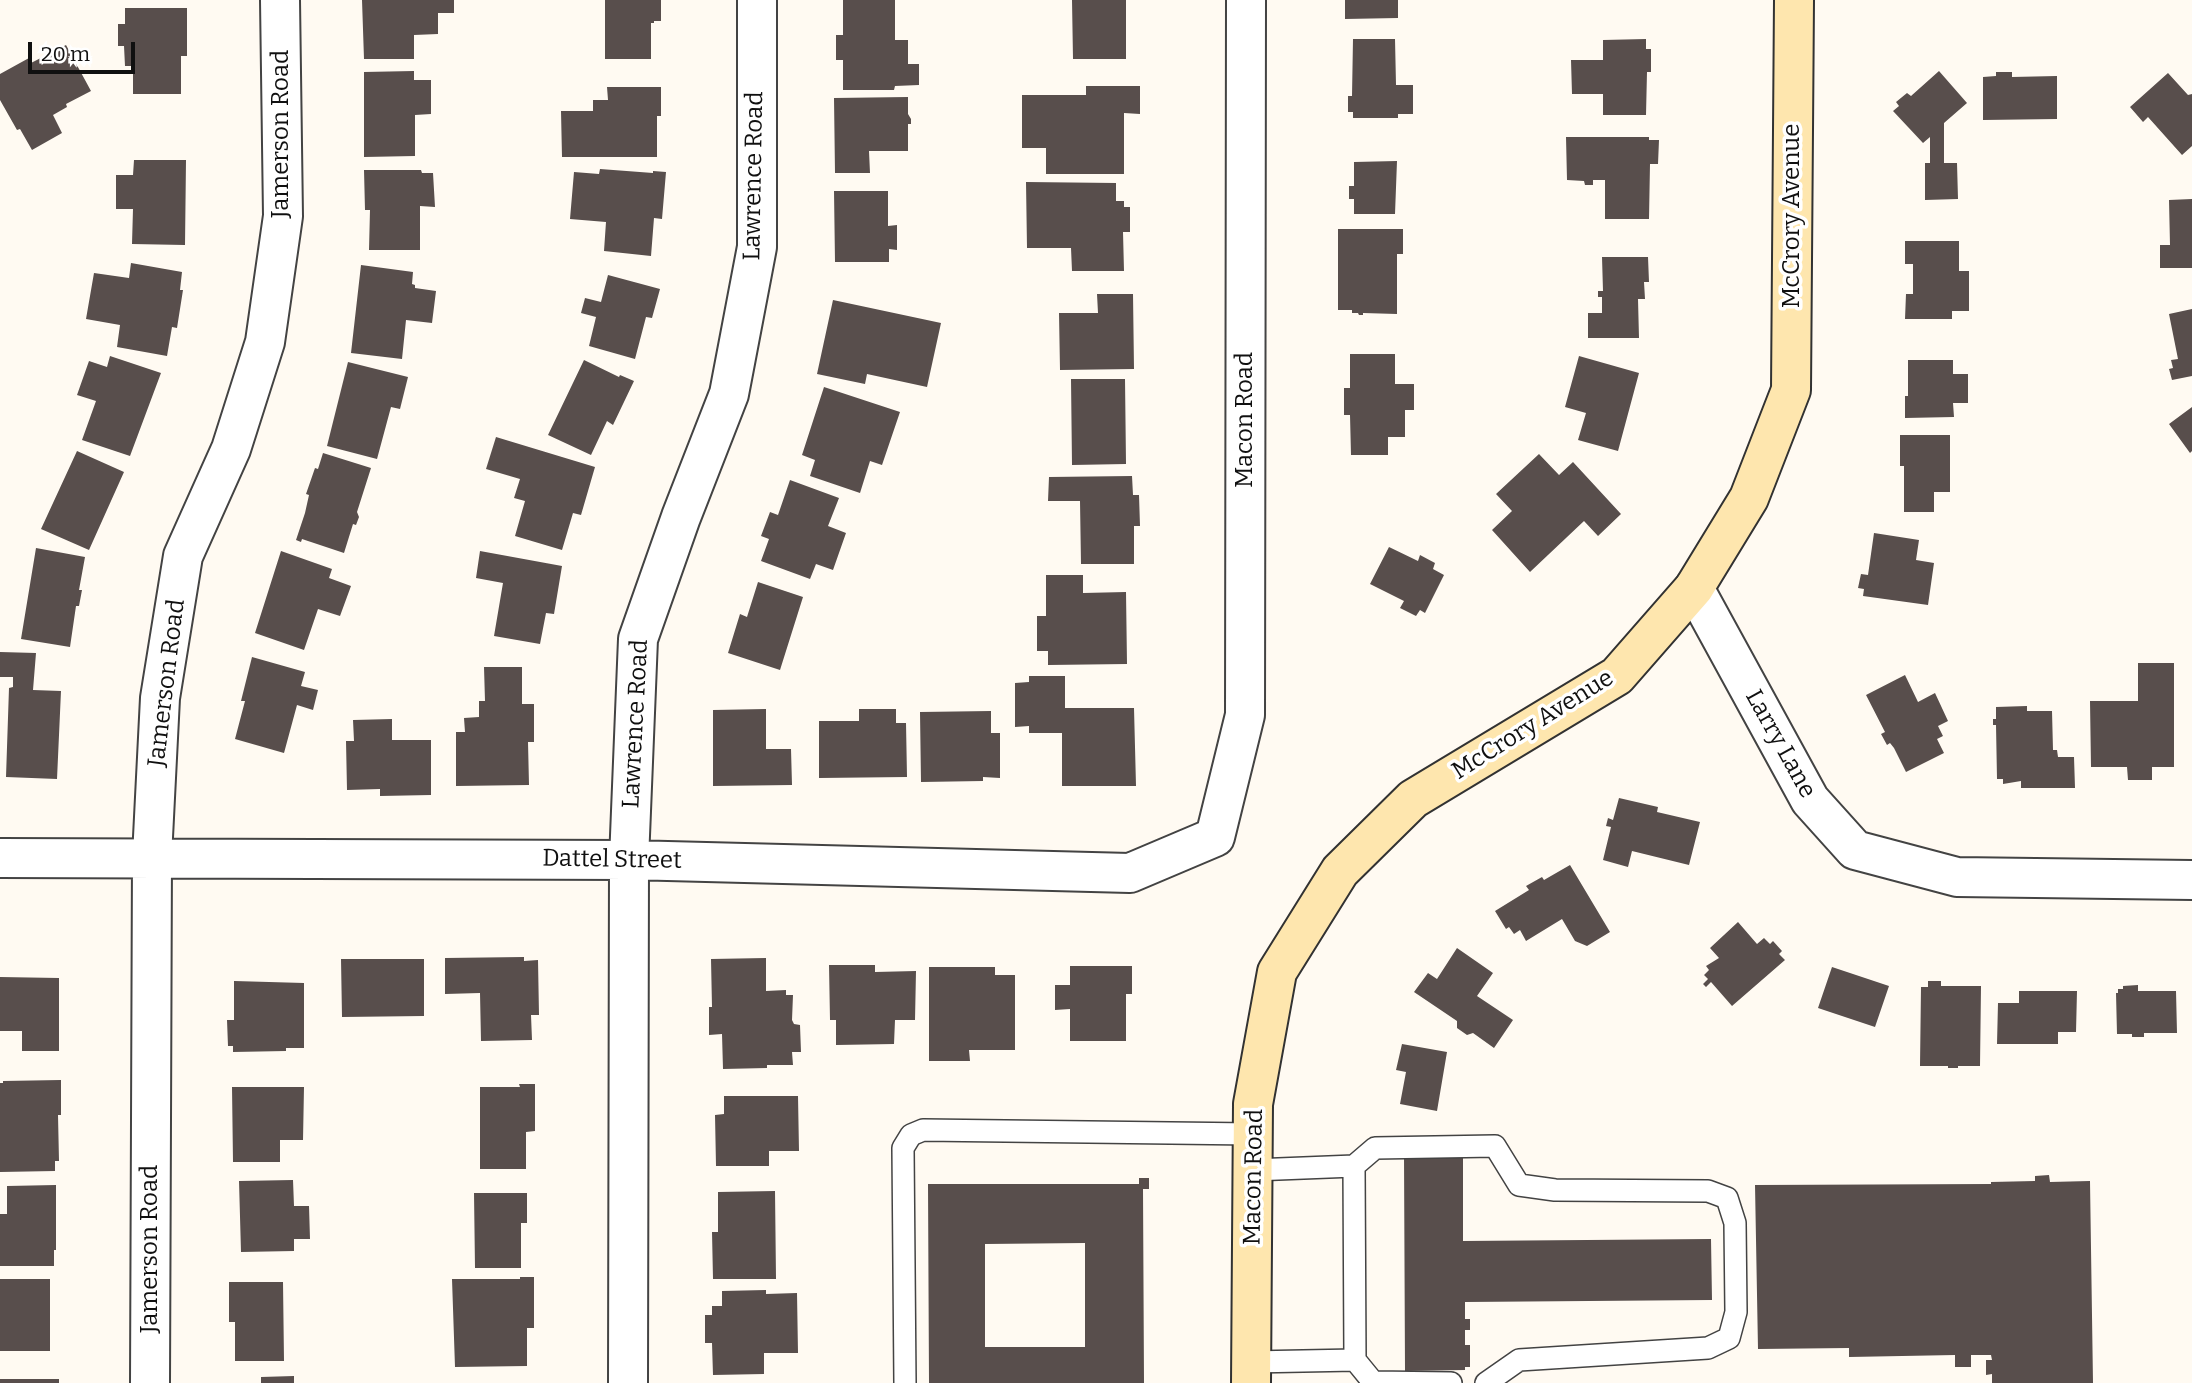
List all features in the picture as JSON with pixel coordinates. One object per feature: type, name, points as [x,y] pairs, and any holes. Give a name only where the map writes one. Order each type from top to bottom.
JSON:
[{"type":"main road","name":"McCrory Avenue","points":[[1277,972],[1340,871],[1413,799],[1618,676],[1694,588],[1749,498],[1791,390],[1794,0]]},
{"type":"main road","name":"Macon Road","points":[[1251,1372],[1253,1104],[1277,972]]},
{"type":"street","name":"Jamerson Road","points":[[149,1383],[152,857],[160,698],[183,556],[231,449],[265,342],[283,216],[280,0]]},
{"type":"street","name":"Lawrence Road","points":[[628,1383],[628,860],[638,639],[681,517],[729,394],[757,247],[757,0]]},
{"type":"street","name":"Macon Road","points":[[1215,837],[1245,715],[1245,0]]},
{"type":"street","name":"Larry Lane","points":[[1694,588],[1810,800],[1855,850],[1957,877],[2192,880]]},
{"type":"street","name":"Dattel Street","points":[[0,858],[628,860],[1130,873],[1215,837]]},
{"type":"lane","points":[[905,1383],[903,1148],[911,1135],[923,1130],[1253,1152],[1354,1166],[1376,1149],[1495,1146],[1519,1185],[1555,1190],[1709,1191],[1727,1198],[1735,1223],[1736,1312],[1729,1338],[1708,1348],[1519,1360],[1486,1383]]},
{"type":"lane","points":[[1354,1166],[1355,1360],[1373,1382],[1451,1383]]},
{"type":"lane","points":[[1251,1372],[1355,1360]]},
{"type":"building","points":[[362,0],[454,0],[454,13],[438,13],[438,34],[414,35],[414,59],[364,59]]},
{"type":"building","points":[[605,0],[661,0],[661,21],[651,23],[651,59],[605,59]]},
{"type":"building","points":[[843,0],[895,0],[895,40],[908,40],[908,64],[919,64],[919,85],[895,86],[894,90],[843,90],[843,60],[836,60],[836,35],[843,35]]},
{"type":"building","points":[[1072,0],[1126,0],[1126,59],[1073,59]]},
{"type":"building","points":[[1345,0],[1398,0],[1398,18],[1345,19]]},
{"type":"building","points":[[125,8],[187,8],[187,56],[181,56],[181,94],[133,94],[133,66],[125,66],[124,46],[118,46],[118,24],[125,24]]},
{"type":"building","points":[[1353,39],[1395,39],[1396,85],[1413,85],[1413,114],[1398,114],[1398,118],[1353,118],[1353,112],[1348,112],[1348,96],[1352,96]]},
{"type":"building","points":[[1646,39],[1646,49],[1651,49],[1651,72],[1647,72],[1646,115],[1603,115],[1603,94],[1572,94],[1571,60],[1603,60],[1603,40]]},
{"type":"building","points":[[66,45],[91,91],[66,104],[67,107],[53,115],[62,133],[32,150],[0,100],[0,74],[29,58],[31,63]]},
{"type":"building","points":[[414,71],[414,80],[431,80],[431,114],[415,115],[415,156],[364,157],[364,72]]},
{"type":"building","points":[[1939,71],[1967,103],[1944,123],[1944,163],[1957,163],[1958,199],[1925,200],[1925,163],[1930,163],[1930,137],[1923,143],[1893,111],[1899,106],[1896,102],[1907,93],[1911,96]]},
{"type":"building","points":[[1996,72],[2012,72],[2012,77],[2057,76],[2057,119],[1983,120],[1983,77],[1996,76]]},
{"type":"building","points":[[2168,73],[2188,95],[2192,94],[2192,146],[2182,155],[2148,117],[2143,122],[2130,107]]},
{"type":"building","points":[[1086,86],[1140,86],[1140,114],[1124,113],[1124,174],[1046,174],[1046,148],[1022,148],[1022,95],[1086,95]]},
{"type":"building","points":[[607,87],[661,87],[661,116],[657,116],[657,157],[562,157],[561,111],[593,111],[593,100],[608,100]]},
{"type":"building","points":[[908,97],[911,124],[908,124],[908,151],[869,151],[870,173],[835,173],[834,98]]},
{"type":"building","points":[[1566,137],[1649,137],[1649,140],[1659,140],[1658,164],[1650,164],[1649,219],[1605,219],[1605,180],[1593,180],[1593,185],[1585,185],[1584,181],[1567,180]]},
{"type":"building","points":[[134,160],[186,160],[185,245],[132,244],[133,209],[116,209],[116,175],[133,175]]},
{"type":"building","points":[[1397,161],[1395,214],[1354,214],[1354,199],[1349,199],[1349,186],[1354,186],[1354,162]]},
{"type":"building","points":[[600,169],[666,172],[662,219],[654,218],[651,256],[604,251],[606,222],[570,219],[574,172],[599,174]]},
{"type":"building","points":[[364,170],[421,170],[422,173],[433,173],[435,207],[420,206],[420,250],[369,250],[370,210],[365,210]]},
{"type":"building","points":[[1026,182],[1116,183],[1116,201],[1124,201],[1124,207],[1130,207],[1130,232],[1123,232],[1124,271],[1072,271],[1071,248],[1027,248]]},
{"type":"building","points":[[834,191],[888,191],[888,226],[897,225],[897,250],[889,249],[889,262],[835,262]]},
{"type":"building","points":[[2192,199],[2192,268],[2160,268],[2160,245],[2170,245],[2169,200]]},
{"type":"building","points":[[1338,229],[1403,229],[1403,254],[1397,254],[1397,314],[1359,315],[1352,313],[1352,310],[1338,310]]},
{"type":"building","points":[[1905,241],[1959,241],[1959,271],[1969,271],[1969,311],[1952,311],[1952,319],[1905,319],[1906,294],[1913,294],[1913,264],[1905,264]]},
{"type":"building","points":[[1602,257],[1648,257],[1649,282],[1644,282],[1645,299],[1638,299],[1639,338],[1588,338],[1588,313],[1602,313],[1602,297],[1598,297],[1598,291],[1603,291]]},
{"type":"building","points":[[131,263],[182,272],[180,290],[183,290],[177,328],[172,327],[167,356],[117,347],[120,325],[86,319],[94,273],[129,278]]},
{"type":"building","points":[[361,265],[413,272],[412,284],[415,288],[436,291],[432,323],[406,320],[402,359],[351,353]]},
{"type":"building","points":[[608,275],[660,289],[652,318],[646,317],[635,359],[589,346],[596,317],[581,313],[585,298],[601,302]]},
{"type":"building","points":[[1097,294],[1133,294],[1134,369],[1060,370],[1059,313],[1098,313]]},
{"type":"building","points":[[833,300],[941,323],[927,387],[867,374],[865,384],[817,374]]},
{"type":"building","points":[[2192,309],[2192,376],[2172,380],[2169,369],[2173,368],[2171,360],[2178,359],[2169,314]]},
{"type":"building","points":[[1350,354],[1395,354],[1395,384],[1414,384],[1414,410],[1405,410],[1405,437],[1388,437],[1388,455],[1351,455],[1350,415],[1344,415],[1344,388],[1350,388]]},
{"type":"building","points":[[110,356],[161,373],[130,456],[82,440],[96,401],[77,395],[89,361],[107,367]]},
{"type":"building","points":[[1579,356],[1639,373],[1618,451],[1578,440],[1586,413],[1565,407]]},
{"type":"building","points":[[584,360],[619,377],[620,375],[634,381],[613,425],[607,421],[591,455],[548,435]]},
{"type":"building","points":[[1908,360],[1953,360],[1953,374],[1968,374],[1968,403],[1953,403],[1954,417],[1905,418]]},
{"type":"building","points":[[348,362],[408,377],[400,409],[391,407],[377,459],[327,446]]},
{"type":"building","points":[[1071,379],[1125,379],[1126,464],[1072,465]]},
{"type":"building","points":[[824,387],[900,412],[882,465],[870,461],[860,493],[810,476],[815,460],[802,455]]},
{"type":"building","points":[[2192,407],[2192,451],[2190,453],[2169,424]]},
{"type":"building","points":[[1900,435],[1950,435],[1950,492],[1934,492],[1934,512],[1904,512],[1904,466],[1900,466]]},
{"type":"building","points":[[496,437],[595,467],[581,515],[573,513],[562,550],[515,536],[525,501],[514,498],[520,479],[486,469]]},
{"type":"building","points":[[77,451],[124,472],[89,550],[41,529]]},
{"type":"building","points":[[323,453],[371,468],[357,512],[359,517],[356,525],[353,524],[344,553],[302,539],[301,542],[296,540],[309,495],[306,494]]},
{"type":"building","points":[[1539,454],[1559,475],[1573,462],[1621,514],[1598,536],[1584,521],[1530,572],[1492,530],[1512,511],[1496,494]]},
{"type":"building","points":[[1132,476],[1133,495],[1139,495],[1140,526],[1134,526],[1134,564],[1081,564],[1080,501],[1048,501],[1049,477]]},
{"type":"building","points":[[790,480],[839,498],[828,526],[846,533],[833,570],[816,564],[810,579],[761,561],[769,539],[761,536],[770,512],[778,515]]},
{"type":"building","points":[[1874,533],[1919,540],[1916,560],[1934,563],[1928,605],[1863,596],[1864,589],[1858,588],[1861,574],[1868,575]]},
{"type":"building","points":[[1389,547],[1418,561],[1420,555],[1435,563],[1433,569],[1444,575],[1425,613],[1420,610],[1416,616],[1400,608],[1404,601],[1370,584]]},
{"type":"building","points":[[36,548],[85,557],[79,590],[82,590],[79,606],[76,606],[70,647],[21,639]]},
{"type":"building","points":[[281,551],[332,569],[329,578],[351,586],[340,616],[318,609],[304,650],[255,633]]},
{"type":"building","points":[[480,551],[562,566],[554,614],[546,613],[540,644],[494,636],[503,583],[476,578]]},
{"type":"building","points":[[1046,575],[1083,575],[1083,593],[1126,592],[1127,664],[1048,665],[1048,651],[1037,651],[1037,616],[1046,616]]},
{"type":"building","points":[[758,582],[803,597],[780,670],[728,653],[740,614],[747,617]]},
{"type":"building","points":[[0,652],[36,653],[33,690],[61,691],[57,779],[6,777],[9,688],[13,687],[13,677],[0,677]]},
{"type":"building","points":[[252,657],[305,672],[301,686],[318,690],[313,710],[297,705],[284,753],[235,739]]},
{"type":"building","points":[[2138,663],[2174,663],[2174,767],[2152,767],[2152,780],[2128,780],[2127,767],[2091,767],[2090,701],[2138,701]]},
{"type":"building","points":[[484,667],[522,667],[522,704],[534,704],[534,742],[528,742],[529,785],[456,786],[456,732],[465,732],[464,718],[479,717],[479,701],[485,701]]},
{"type":"building","points":[[1905,675],[1918,702],[1935,693],[1948,721],[1938,726],[1943,736],[1937,739],[1944,753],[1906,772],[1894,748],[1890,743],[1887,745],[1881,734],[1885,732],[1866,695]]},
{"type":"building","points":[[1029,676],[1065,676],[1065,708],[1134,708],[1136,786],[1062,786],[1062,733],[1029,733],[1029,726],[1015,727],[1015,683],[1029,682]]},
{"type":"building","points":[[2027,706],[2027,711],[2052,711],[2053,750],[2057,750],[2058,757],[2074,757],[2075,788],[2021,788],[2021,781],[2003,784],[2003,779],[1997,779],[1996,725],[1993,725],[1996,707]]},
{"type":"building","points":[[766,709],[766,749],[791,749],[792,785],[713,786],[713,710]]},
{"type":"building","points":[[859,709],[896,709],[896,723],[906,723],[907,777],[819,778],[819,721],[859,721]]},
{"type":"building","points":[[991,711],[991,733],[1000,733],[1000,778],[983,777],[983,781],[921,782],[920,712]]},
{"type":"building","points":[[392,719],[392,740],[431,740],[431,795],[380,796],[380,789],[347,790],[346,741],[354,741],[353,720]]},
{"type":"building","points":[[1619,798],[1658,807],[1657,812],[1700,822],[1689,865],[1632,851],[1628,867],[1603,860],[1611,827],[1606,826],[1608,818],[1613,820]]},
{"type":"building","points":[[1570,865],[1610,932],[1587,946],[1575,941],[1562,919],[1526,941],[1520,930],[1514,934],[1509,927],[1506,929],[1495,911],[1529,890],[1526,886],[1542,877],[1544,880]]},
{"type":"building","points":[[1738,922],[1757,944],[1764,938],[1770,944],[1773,941],[1782,951],[1779,954],[1785,960],[1732,1006],[1711,982],[1706,987],[1703,984],[1708,979],[1704,975],[1709,970],[1706,966],[1719,958],[1710,948]]},
{"type":"building","points":[[1457,948],[1493,973],[1477,996],[1513,1020],[1494,1048],[1473,1033],[1467,1035],[1457,1028],[1457,1021],[1414,992],[1428,973],[1437,979]]},
{"type":"building","points":[[524,957],[524,961],[538,960],[539,1015],[531,1015],[532,1040],[481,1041],[480,993],[445,994],[445,958]]},
{"type":"building","points":[[766,958],[766,991],[786,990],[786,995],[793,995],[792,1020],[794,1024],[800,1025],[801,1052],[792,1052],[793,1065],[723,1069],[722,1034],[709,1035],[709,1007],[712,1007],[711,959]]},
{"type":"building","points":[[341,959],[424,959],[424,1016],[342,1017]]},
{"type":"building","points":[[829,965],[875,965],[875,972],[916,971],[915,1020],[895,1020],[894,1044],[836,1045],[836,1020],[830,1020]]},
{"type":"building","points":[[1070,966],[1132,966],[1132,994],[1126,994],[1126,1041],[1070,1041],[1070,1009],[1055,1010],[1055,985],[1070,985]]},
{"type":"building","points":[[929,967],[995,967],[995,975],[1015,975],[1015,1050],[969,1050],[970,1061],[929,1061]]},
{"type":"building","points":[[1832,967],[1889,986],[1875,1027],[1818,1008]]},
{"type":"building","points":[[0,977],[59,978],[59,1051],[22,1051],[22,1031],[0,1031]]},
{"type":"building","points":[[234,981],[304,983],[304,1048],[233,1052],[233,1046],[228,1046],[227,1020],[234,1020]]},
{"type":"building","points":[[1928,981],[1941,981],[1941,986],[1981,986],[1980,1066],[1920,1066],[1921,987],[1928,987]]},
{"type":"building","points":[[2138,985],[2138,991],[2176,991],[2177,1033],[2144,1033],[2144,1037],[2117,1034],[2116,993],[2118,989],[2123,989],[2123,986]]},
{"type":"building","points":[[2019,991],[2077,991],[2076,1032],[2058,1032],[2058,1044],[1997,1044],[1998,1003],[2019,1003]]},
{"type":"building","points":[[1402,1044],[1447,1052],[1437,1111],[1400,1104],[1406,1072],[1396,1070]]},
{"type":"building","points":[[61,1080],[61,1115],[58,1115],[59,1161],[55,1161],[55,1171],[0,1172],[0,1083]]},
{"type":"building","points":[[519,1084],[535,1084],[535,1131],[526,1132],[526,1169],[480,1169],[480,1087],[520,1087]]},
{"type":"building","points":[[232,1087],[304,1087],[303,1140],[280,1140],[280,1162],[233,1162]]},
{"type":"building","points":[[724,1096],[798,1096],[799,1151],[769,1151],[769,1166],[716,1166],[715,1115],[724,1114]]},
{"type":"building","points":[[1404,1155],[1463,1155],[1463,1241],[1711,1239],[1712,1300],[1465,1302],[1465,1319],[1470,1319],[1470,1330],[1465,1330],[1465,1345],[1470,1345],[1470,1367],[1465,1367],[1465,1370],[1405,1371]]},
{"type":"building","points":[[2049,1175],[2050,1182],[2090,1181],[2093,1383],[1992,1383],[1992,1374],[1986,1375],[1986,1360],[1992,1360],[1991,1355],[1971,1355],[1971,1367],[1955,1367],[1955,1355],[1849,1357],[1849,1348],[1758,1349],[1755,1185],[1991,1184],[2035,1181],[2035,1176]]},
{"type":"building","points":[[1139,1178],[1149,1178],[1149,1189],[1143,1189],[1144,1383],[929,1383],[928,1184],[1139,1184]],"holes":[[[1085,1243],[1085,1347],[985,1347],[985,1244]]]},
{"type":"building","points":[[293,1180],[294,1206],[309,1206],[310,1239],[294,1239],[294,1251],[241,1252],[239,1181]]},
{"type":"building","points":[[56,1185],[54,1266],[0,1266],[0,1214],[7,1214],[7,1186]]},
{"type":"building","points":[[775,1191],[776,1279],[713,1279],[712,1232],[718,1232],[718,1192]]},
{"type":"building","points":[[474,1193],[527,1193],[527,1223],[521,1223],[521,1268],[475,1268]]},
{"type":"building","points":[[534,1277],[534,1328],[527,1328],[527,1366],[455,1367],[452,1279]]},
{"type":"building","points":[[0,1279],[50,1279],[50,1351],[0,1351]]},
{"type":"building","points":[[229,1282],[283,1282],[284,1361],[235,1361],[235,1322],[229,1322]]},
{"type":"building","points":[[766,1290],[766,1294],[797,1293],[798,1353],[764,1353],[764,1374],[713,1375],[712,1343],[705,1343],[705,1315],[712,1315],[712,1306],[722,1306],[722,1291]]},
{"type":"building","points":[[294,1376],[294,1383],[261,1383],[261,1377]]},
{"type":"building","points":[[0,1379],[59,1379],[59,1383],[0,1383]]}]
